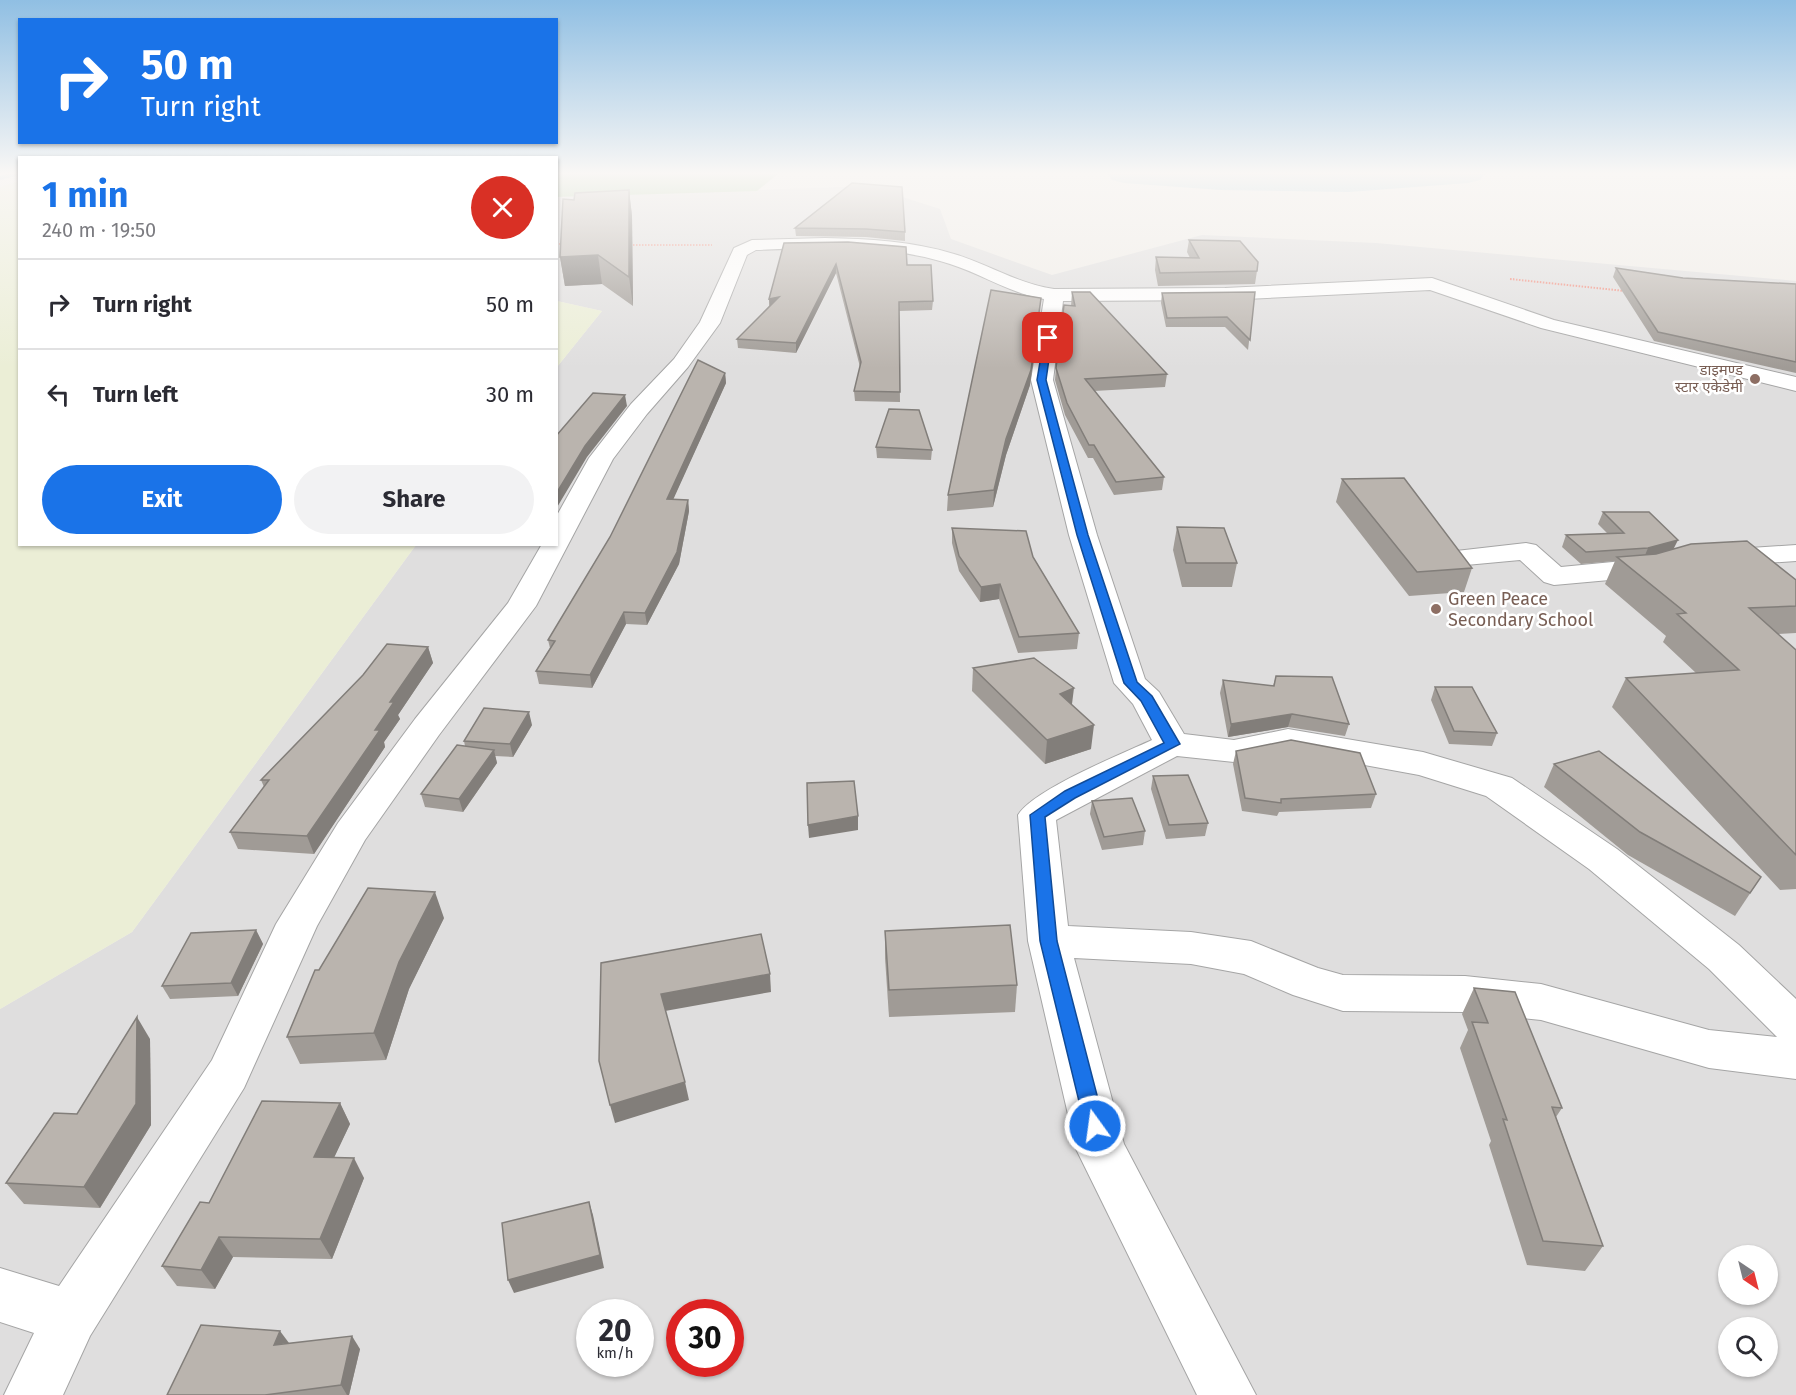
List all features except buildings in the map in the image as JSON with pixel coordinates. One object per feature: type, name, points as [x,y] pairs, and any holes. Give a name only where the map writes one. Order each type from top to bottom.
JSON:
[{"type":"street","points":[[558,540],[601,458],[639,409],[681,363],[710,323],[740,252],[752,245],[841,244],[911,248],[949,258],[1033,293],[1054,296],[1225,294],[1432,284],[1548,324],[1796,384]]},
{"type":"street","points":[[1054,296],[1042,380],[1055,431],[1083,535],[1131,683],[1147,699],[1172,744]]},
{"type":"street","points":[[33,1395],[71,1317],[228,1074],[297,924],[351,832],[427,727],[521,606],[555,546]]},
{"type":"street","points":[[1466,557],[1526,551],[1554,576],[1644,570],[1683,560],[1796,553]]},
{"type":"street","points":[[1227,1395],[1101,1149],[1049,941],[1037,815],[1070,795],[1172,744],[1234,751],[1288,740],[1423,764],[1499,788],[1613,866],[1724,957],[1796,1027]]},
{"type":"street","points":[[1049,941],[1191,948],[1251,958],[1308,983],[1344,993],[1465,994],[1541,1002],[1708,1049],[1796,1059]]},
{"type":"street","points":[[0,1295],[71,1317]]},
{"type":"path","points":[[558,244],[568,244]]},
{"type":"path","points":[[624,245],[752,245]]},
{"type":"path","points":[[1501,278],[1625,291]]},
{"type":"shaded area","points":[[558,238],[951,238],[1052,275],[1190,238],[1269,238],[1376,243],[1796,281],[1796,1395],[0,1395],[0,1009],[132,932],[415,546],[558,546],[558,366],[602,311],[558,301]]},
{"type":"green space","points":[[0,238],[18,238],[18,546],[415,546],[132,932],[0,1009]]},
{"type":"green space","points":[[558,301],[602,311],[558,366]]},
{"type":"place","name":"डाइमण्ड स्टार एकेडेमी","points":[[1755,379]]},
{"type":"place","name":"Green Peace Secondary School","points":[[1436,609]]},
{"type":"route","points":[[1048,338],[1042,380],[1083,535],[1131,683],[1147,699],[1172,744],[1070,795],[1037,815],[1049,941],[1095,1126]]}]
